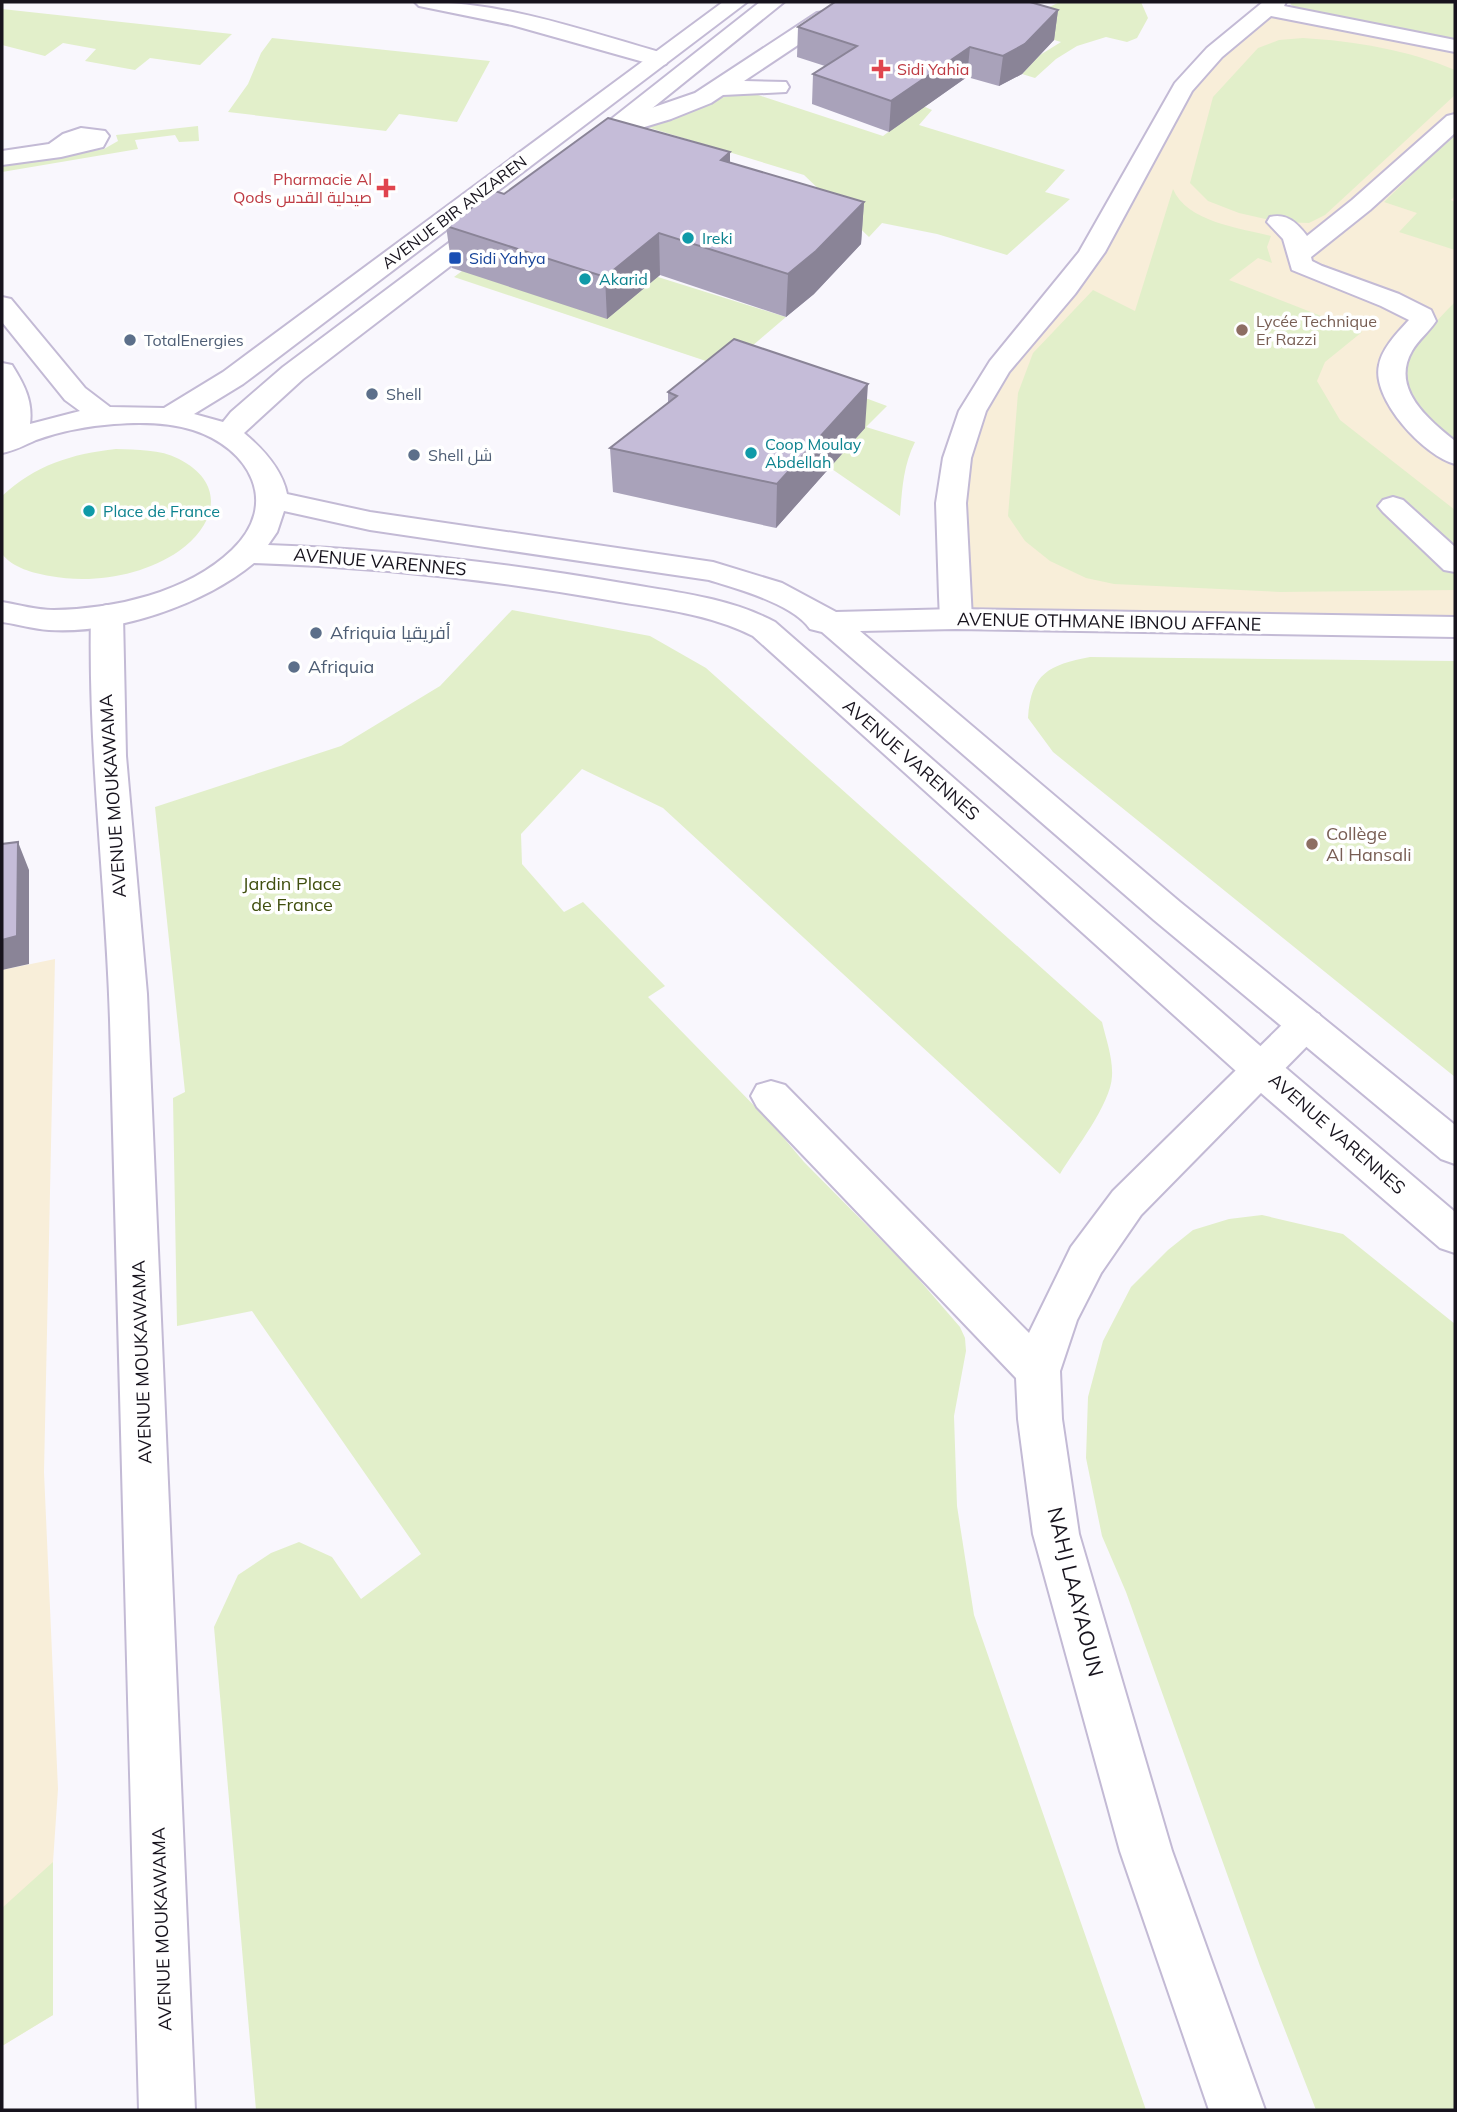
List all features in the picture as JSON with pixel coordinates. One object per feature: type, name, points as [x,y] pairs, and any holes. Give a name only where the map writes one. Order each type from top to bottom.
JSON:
[{"type":"street","points":[[426,2],[465,7],[536,24],[658,59]]},
{"type":"street","name":"AVENUE BIR ANZAREN","points":[[169,417],[233,378],[736,2]]},
{"type":"street","points":[[558,172],[773,2]]},
{"type":"street","points":[[956,619],[949,525],[954,475],[962,437],[974,404],[1012,349],[1074,278],[1099,242],[1183,88],[1228,39],[1272,5],[1455,46]]},
{"type":"street","points":[[613,129],[663,114],[703,98],[825,18],[859,14]]},
{"type":"street","points":[[718,88],[778,87]]},
{"type":"street","points":[[1298,255],[1362,205],[1455,121]]},
{"type":"street","points":[[2,158],[58,149]]},
{"type":"street","name":"AVENUE BIR ANZAREN","points":[[228,435],[241,418],[293,373],[505,212]]},
{"type":"street","points":[[1279,222],[1295,237],[1301,265],[1390,300],[1422,316],[1423,321],[1403,344],[1392,366],[1392,382],[1413,419],[1455,455]]},
{"type":"street","points":[[2,305],[75,394],[103,416]]},
{"type":"street","points":[[2,371],[18,401],[19,413],[7,442]]},
{"type":"street","points":[[2,612],[52,620],[107,615],[169,600],[213,579],[246,553],[265,527],[272,500],[262,463],[228,435],[201,424],[169,417],[103,416],[56,425],[7,442]]},
{"type":"street","name":"AVENUE VARENNES","points":[[272,500],[370,521],[713,571],[771,590],[829,621],[1167,911],[1455,1148]]},
{"type":"street","points":[[1393,506],[1455,563]]},
{"type":"street","name":"AVENUE VARENNES","points":[[246,553],[398,560],[541,578],[718,610],[764,629],[1260,1069],[1455,1236]]},
{"type":"street","name":"AVENUE MOUKAWAMA","points":[[107,615],[109,756],[128,994],[164,2108]]},
{"type":"street","name":"AVENUE OTHMANE IBNOU AFFANE","points":[[764,629],[829,621],[956,619],[1455,626]]},
{"type":"street","name":"NAHJ LAAYAOUN","points":[[1237,2110],[1146,1851],[1056,1534],[1040,1419],[1038,1371],[1056,1318],[1086,1260],[1127,1203],[1306,1024]]},
{"type":"street","points":[[771,1096],[1038,1371]]},
{"type":"shaded area","name":"Lycée Technique Er Razzi","points":[[1267,9],[1455,46],[1455,627],[956,619],[962,437],[1046,312],[1183,88]]},
{"type":"shaded area","points":[[55,959],[44,1472],[58,1789],[53,1862],[53,2015],[2,2046],[2,970]]},
{"type":"green space","points":[[1060,2],[1141,2],[1148,18],[1137,38],[1127,42],[1106,37],[1077,46],[1056,59],[1035,78],[1022,74],[1040,55],[1061,42],[1008,26]]},
{"type":"green space","points":[[1455,2],[1455,39],[1299,10],[1290,4]]},
{"type":"green space","points":[[2,9],[232,34],[200,65],[150,58],[135,70],[85,61],[96,49],[63,43],[45,56],[2,45]]},
{"type":"green space","points":[[272,38],[490,61],[457,122],[399,114],[386,131],[228,112],[248,84],[261,53]]},
{"type":"green space","points":[[1303,38],[1381,48],[1437,63],[1455,70],[1455,95],[1325,215],[1309,223],[1279,222],[1239,213],[1208,201],[1190,183],[1213,97],[1258,48],[1279,40]]},
{"type":"green space","points":[[742,93],[758,95],[883,136],[923,106],[932,110],[919,125],[1065,170],[1045,192],[1070,199],[1007,255],[937,234],[882,223],[869,237],[804,175],[647,127],[711,100]]},
{"type":"green space","points":[[198,126],[199,141],[179,142],[175,135],[135,140],[138,149],[2,172],[2,166],[104,149],[118,141],[116,135]]},
{"type":"green space","points":[[1455,133],[1455,196],[1451,200],[1455,202],[1455,250],[1399,232],[1417,213],[1384,202]]},
{"type":"green space","points":[[1173,189],[1180,200],[1202,216],[1271,236],[1267,247],[1272,263],[1258,258],[1229,280],[1362,332],[1325,362],[1317,381],[1340,420],[1455,510],[1455,590],[1280,592],[1114,584],[1086,578],[1050,561],[1025,541],[1008,516],[1018,393],[1033,353],[1093,290],[1135,311]]},
{"type":"green space","points":[[514,232],[786,317],[744,353],[887,406],[866,427],[915,442],[902,487],[900,516],[829,467],[742,373],[454,277]]},
{"type":"green space","points":[[1455,302],[1455,445],[1421,415],[1400,375],[1424,336]]},
{"type":"green space","name":"Place de France","points":[[116,449],[164,453],[194,469],[204,480],[210,492],[211,504],[202,529],[192,540],[165,560],[150,567],[100,578],[44,575],[12,563],[2,554],[2,496],[28,476],[55,463],[84,454]]},
{"type":"green space","name":"Jardin Place de France","points":[[512,610],[650,636],[706,668],[1102,1022],[1111,1062],[1110,1087],[1099,1113],[1060,1174],[663,808],[582,769],[521,834],[522,864],[564,912],[583,902],[665,986],[648,997],[909,1268],[960,1327],[965,1338],[966,1351],[954,1416],[957,1506],[974,1615],[1146,2110],[256,2110],[214,1627],[238,1575],[271,1553],[299,1542],[332,1557],[361,1599],[421,1554],[252,1311],[177,1326],[173,1098],[185,1092],[155,807],[341,746],[440,686]]},
{"type":"green space","name":"Collège Al Hansali","points":[[1090,657],[1455,661],[1455,1077],[1053,752],[1028,718],[1033,691],[1038,681],[1053,668]]},
{"type":"green space","points":[[1262,1215],[1343,1234],[1455,1324],[1455,2110],[1316,2110],[1260,1966],[1126,1592],[1102,1536],[1086,1458],[1088,1397],[1103,1341],[1131,1287],[1168,1250],[1193,1230],[1229,1219]]},
{"type":"green space","points":[[53,1862],[53,2015],[2,2046],[2,1908]]},
{"type":"building","points":[[835,2],[1030,2],[1058,10],[1025,44],[1003,56],[970,47],[891,101],[813,74],[857,46],[798,27]]},
{"type":"building","points":[[608,118],[730,152],[721,160],[864,202],[816,251],[788,274],[659,233],[605,277],[446,226],[495,191],[504,194]]},
{"type":"building","points":[[734,339],[868,384],[777,484],[610,448],[677,396],[668,392]]},
{"type":"building","points":[[18,842],[17,936],[2,940],[2,844]]},
{"type":"place","name":"Sidi Yahia","points":[[881,69]]},
{"type":"place","name":"Pharmacie Al Qods صيدلية القدس","points":[[386,188]]},
{"type":"place","name":"Ireki","points":[[688,238]]},
{"type":"place","name":"Sidi Yahya","points":[[455,258]]},
{"type":"place","name":"Akarid","points":[[585,279]]},
{"type":"place","name":"Lycée Technique Er Razzi","points":[[1242,330]]},
{"type":"place","name":"TotalEnergies","points":[[130,340]]},
{"type":"place","name":"Shell","points":[[372,394]]},
{"type":"place","name":"Coop Moulay Abdellah","points":[[751,453]]},
{"type":"place","name":"Shell شل","points":[[414,455]]},
{"type":"place","name":"Place de France","points":[[89,511]]},
{"type":"place","name":"Afriquia أفريقيا","points":[[316,633]]},
{"type":"place","name":"Afriquia","points":[[294,667]]},
{"type":"place","name":"Collège Al Hansali","points":[[1312,844]]}]
